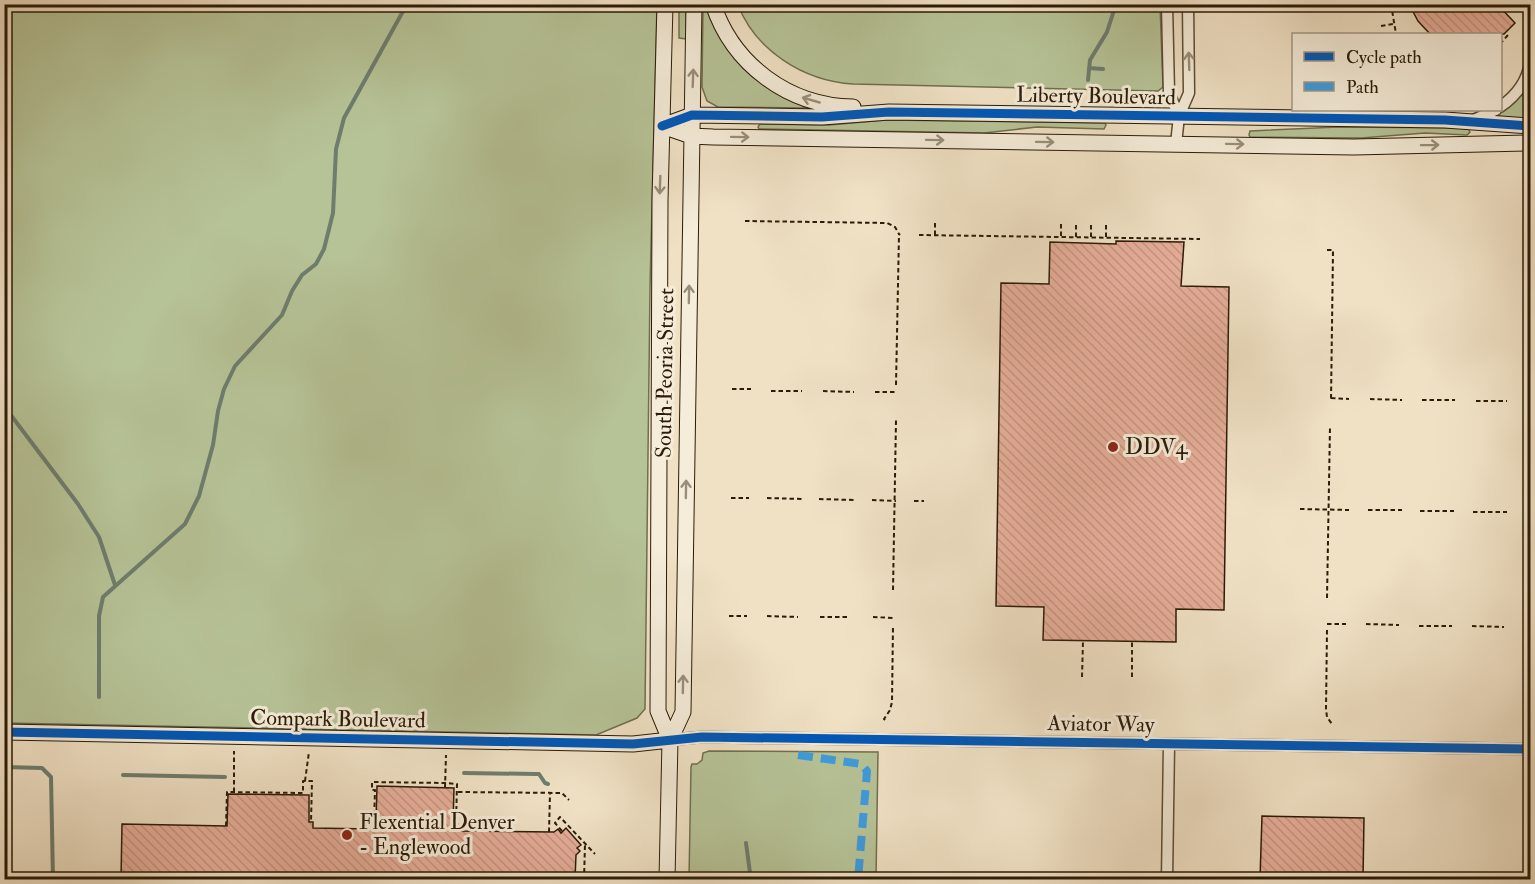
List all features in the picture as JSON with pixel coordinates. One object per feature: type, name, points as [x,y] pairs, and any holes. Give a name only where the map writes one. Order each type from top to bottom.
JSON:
[{"type":"street","name":"South Peoria Street","points":[[665,4],[659,233],[658,711],[670,740]]},
{"type":"street","name":"South Peoria Street","points":[[667,879],[670,740],[683,712],[694,4]]},
{"type":"street","points":[[713,4],[723,29],[733,45],[757,71],[781,89],[822,104],[875,108],[888,112]]},
{"type":"street","points":[[1167,4],[1169,93],[1179,116]]},
{"type":"street","points":[[1176,144],[1179,116],[1189,93],[1188,4]]},
{"type":"street","points":[[1502,105],[1520,89],[1530,63]]},
{"type":"street","points":[[1468,122],[1494,111]]},
{"type":"street","name":"Liberty Boulevard","points":[[662,126],[692,115],[822,117],[888,112],[1440,120],[1530,126]]},
{"type":"street","name":"Liberty Boulevard","points":[[662,126],[691,136],[1376,147],[1530,143]]},
{"type":"street","name":"Compark Boulevard","points":[[4,732],[633,744],[670,740]]},
{"type":"street","name":"Aviator Way","points":[[670,740],[702,737],[1530,750]]},
{"type":"street","points":[[1167,879],[1169,744]]},
{"type":"path","points":[[1391,4],[1396,33]]},
{"type":"path","points":[[1381,26],[1394,24]]},
{"type":"path","points":[[1502,42],[1508,35]]},
{"type":"path","points":[[745,221],[889,224],[895,227],[899,235],[896,386]]},
{"type":"path","points":[[935,223],[935,235]]},
{"type":"path","points":[[1061,224],[1061,237]]},
{"type":"path","points":[[1076,224],[1076,237]]},
{"type":"path","points":[[1091,224],[1091,238]]},
{"type":"path","points":[[1106,225],[1106,238]]},
{"type":"path","points":[[919,235],[1200,239]]},
{"type":"path","points":[[1052,237],[1052,243]]},
{"type":"path","points":[[1119,244],[1120,238]]},
{"type":"path","points":[[1130,238],[1130,244]]},
{"type":"path","points":[[1163,239],[1163,244]]},
{"type":"path","points":[[1179,239],[1179,244]]},
{"type":"path","points":[[1327,250],[1333,250],[1331,399],[1349,399]]},
{"type":"path","points":[[732,389],[751,389]]},
{"type":"path","points":[[771,391],[802,391]]},
{"type":"path","points":[[824,391],[854,392]]},
{"type":"path","points":[[875,392],[896,392]]},
{"type":"path","points":[[1370,399],[1402,400]]},
{"type":"path","points":[[1422,400],[1455,400]]},
{"type":"path","points":[[1476,401],[1508,401]]},
{"type":"path","points":[[893,590],[896,420]]},
{"type":"path","points":[[1327,598],[1330,426]]},
{"type":"path","points":[[731,498],[749,498]]},
{"type":"path","points":[[767,498],[802,499]]},
{"type":"path","points":[[819,499],[854,500]]},
{"type":"path","points":[[872,500],[895,501]]},
{"type":"path","points":[[914,501],[924,501]]},
{"type":"path","points":[[1300,509],[1350,510]]},
{"type":"path","points":[[1368,510],[1402,510]]},
{"type":"path","points":[[1420,511],[1454,511]]},
{"type":"path","points":[[1473,512],[1507,512]]},
{"type":"path","points":[[729,616],[747,616]]},
{"type":"path","points":[[767,616],[798,616]]},
{"type":"path","points":[[820,617],[850,617]]},
{"type":"path","points":[[873,617],[893,618]]},
{"type":"path","points":[[1327,624],[1346,624]]},
{"type":"path","points":[[1366,624],[1399,625]]},
{"type":"path","points":[[885,720],[892,702],[892,625]]},
{"type":"path","points":[[1419,626],[1452,626]]},
{"type":"path","points":[[1472,626],[1504,627]]},
{"type":"path","points":[[1327,630],[1326,709],[1328,719],[1332,724]]},
{"type":"path","points":[[1082,677],[1083,641]]},
{"type":"path","points":[[1132,642],[1132,677]]},
{"type":"path","points":[[234,751],[234,792]]},
{"type":"path","points":[[226,826],[226,792],[303,793],[309,752]]},
{"type":"path","points":[[445,788],[446,755]]},
{"type":"path","points":[[305,781],[312,781],[311,822]]},
{"type":"path","points":[[374,822],[375,790],[372,790],[372,782],[445,783],[457,784],[456,824]]},
{"type":"path","points":[[387,782],[387,787]]},
{"type":"path","points":[[457,792],[562,793],[569,800]]},
{"type":"path","points":[[549,832],[550,793]]},
{"type":"path","points":[[562,831],[555,823],[560,818],[595,854]]},
{"type":"path","points":[[584,879],[585,844]]},
{"type":"green space","points":[[706,4],[712,20],[805,108],[718,107],[707,101],[702,87],[703,6]]},
{"type":"green space","points":[[5,5],[657,5],[650,287],[645,709],[637,718],[596,735],[5,723]]},
{"type":"green space","points":[[679,5],[686,5],[686,39],[679,38]]},
{"type":"green space","points":[[738,5],[1160,5],[1163,87],[1158,91],[835,82],[800,70],[784,61],[757,36]]},
{"type":"green space","points":[[1530,77],[1530,119],[1497,119],[1494,115],[1498,111],[1502,111],[1502,107]]},
{"type":"green space","points":[[886,120],[1105,123],[1106,125],[1104,129],[1037,127],[984,133],[759,129],[758,127],[760,124],[829,125]]},
{"type":"green space","points":[[1338,127],[1468,128],[1470,132],[1467,135],[1425,133],[1361,138],[1250,137],[1249,135],[1250,131]]},
{"type":"green space","points":[[709,751],[878,752],[876,879],[689,879],[691,767],[692,764],[697,764],[702,760],[703,753]]},
{"type":"green space","points":[[1527,761],[1530,761],[1530,880],[1525,879]]},
{"type":"building","points":[[1409,4],[1497,4],[1515,23],[1504,34],[1429,33],[1418,21]]},
{"type":"building","name":"DDV4","points":[[1116,241],[1184,242],[1181,286],[1229,287],[1224,610],[1176,609],[1176,642],[1043,640],[1044,607],[996,606],[1001,283],[1049,284],[1050,242],[1116,244]]},
{"type":"building","name":"Flexential Denver - Englewood","points":[[377,786],[454,788],[453,824],[458,824],[457,831],[554,832],[558,829],[561,833],[566,828],[581,845],[577,848],[580,851],[576,855],[575,879],[121,879],[122,824],[227,826],[228,794],[309,795],[309,822],[313,822],[313,828],[372,829],[372,822],[376,822]]},
{"type":"building","points":[[1262,816],[1364,818],[1363,879],[1260,879]]},
{"type":"waterway","points":[[99,697],[99,616],[103,597],[185,524],[199,496],[213,445],[224,389],[235,366],[282,315],[302,275],[316,264],[324,249],[333,213],[336,149],[344,118],[407,4]]},
{"type":"waterway","points":[[1088,80],[1090,60],[1107,32],[1116,4]]},
{"type":"waterway","points":[[1089,68],[1103,69]]},
{"type":"waterway","points":[[4,406],[78,504],[99,537],[115,585]]},
{"type":"waterway","points":[[4,767],[42,768],[51,777],[53,880]]},
{"type":"waterway","points":[[464,773],[539,774],[548,784]]},
{"type":"waterway","points":[[123,775],[225,777]]},
{"type":"waterway","points":[[746,843],[751,880]]},
{"type":"marked path","points":[[798,755],[861,764],[867,771],[858,880]]},
{"type":"cycle path","points":[[662,126],[692,115],[822,117],[889,112],[1445,120],[1530,126]]},
{"type":"cycle path","points":[[4,732],[633,744],[702,737],[1530,749]]},
{"type":"place","name":"DDV4","points":[[1113,447]]},
{"type":"place","name":"Flexential Denver - Englewood","points":[[347,835]]}]
